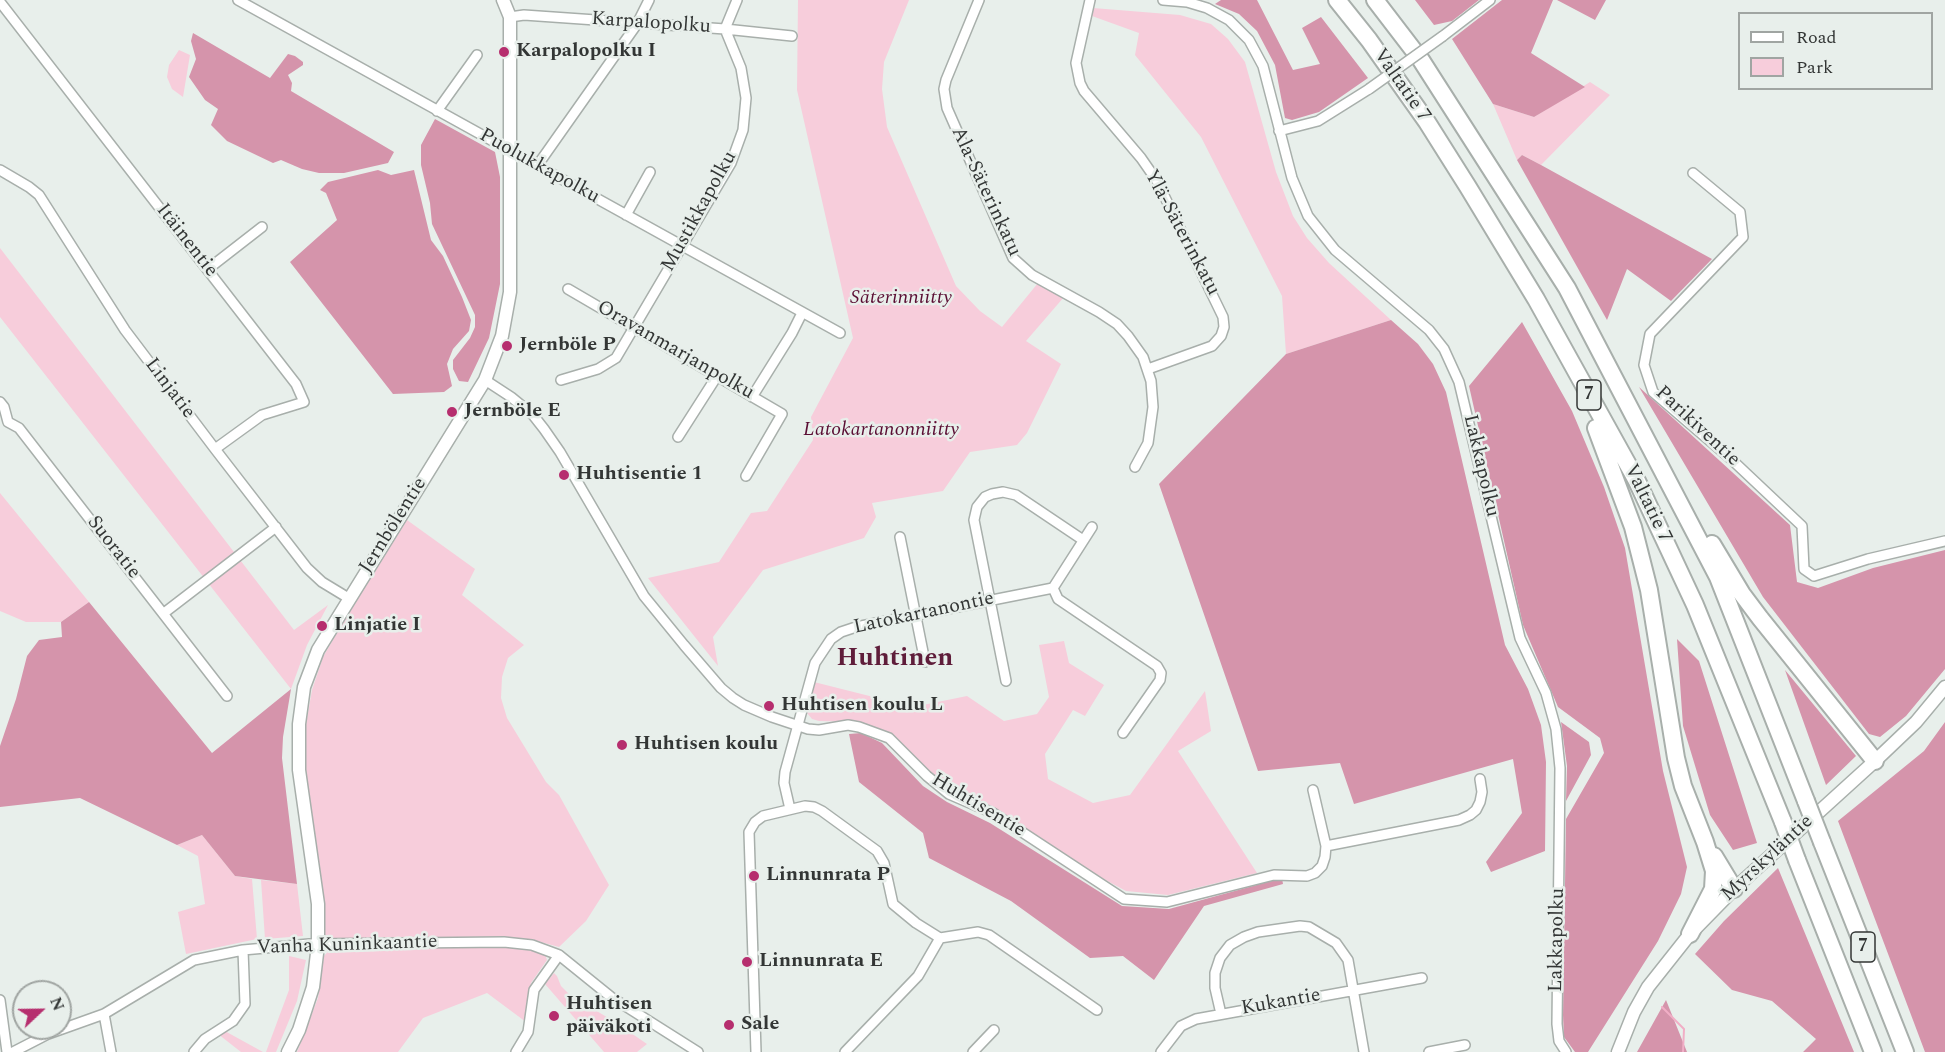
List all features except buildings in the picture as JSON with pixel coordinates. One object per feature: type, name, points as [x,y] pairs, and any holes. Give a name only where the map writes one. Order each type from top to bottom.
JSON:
[{"type":"highway","name":"Valtatie 7","points":[[1337,0],[1369,40],[1427,122],[1536,299],[1637,481],[1695,605],[1873,1052]]},
{"type":"highway","name":"Valtatie 7","points":[[1375,0],[1421,60],[1567,288],[1718,577],[1905,1052]]},
{"type":"highway","points":[[1536,299],[1605,448],[1634,527],[1649,590],[1676,758],[1714,871],[1713,890],[1690,934]]},
{"type":"highway","points":[[1649,444],[1676,484],[1742,594],[1875,761]]},
{"type":"highway","points":[[1706,842],[1734,889]]},
{"type":"street","name":"Puolukkapolku","points":[[238,0],[840,333]]},
{"type":"street","name":"Jernbölentie","points":[[288,1052],[299,1030],[314,987],[318,945],[318,904],[299,770],[299,724],[304,687],[318,650],[484,380],[502,336],[510,292],[510,17],[503,0]]},
{"type":"street","points":[[537,166],[638,24],[649,0]]},
{"type":"street","points":[[725,29],[737,0]]},
{"type":"street","name":"Ala-Säterinkatu","points":[[979,0],[948,72],[944,89],[952,121],[1008,249],[1018,264],[1032,275],[1100,312],[1122,328],[1135,344],[1152,381],[1152,420],[1148,443],[1135,467]]},
{"type":"street","name":"Ylä-Säterinkatu","points":[[1090,0],[1076,63],[1080,83],[1084,91],[1142,158],[1157,181],[1223,317],[1224,327],[1221,336],[1212,346],[1148,369]]},
{"type":"street","name":"Lakkapolku","points":[[1163,0],[1187,2],[1207,8],[1229,20],[1249,40],[1263,66],[1279,131],[1297,190],[1308,216],[1335,250],[1428,330],[1444,349],[1460,382],[1520,638],[1546,693],[1556,729],[1560,768],[1557,1024],[1559,1041],[1566,1052]]},
{"type":"street","points":[[1279,131],[1318,121],[1369,89],[1490,0]]},
{"type":"street","name":"Itäinentie","points":[[0,2],[296,384],[304,402],[262,415],[214,449]]},
{"type":"street","name":"Karpalopolku","points":[[510,17],[524,15],[792,36]]},
{"type":"street","name":"Mustikkapolku","points":[[561,380],[598,369],[616,358],[731,163],[743,130],[746,98],[741,68],[725,29]]},
{"type":"street","points":[[437,111],[477,55]]},
{"type":"street","name":"Linjatie","points":[[0,170],[30,187],[39,195],[132,340],[214,449],[314,575],[350,599]]},
{"type":"street","points":[[626,215],[650,172]]},
{"type":"street","name":"Parikiventie","points":[[1693,173],[1740,212],[1743,237],[1650,334],[1644,365],[1653,392],[1731,459],[1802,526],[1804,569],[1814,576],[1868,559],[1945,541]]},
{"type":"street","points":[[208,269],[262,227]]},
{"type":"street","name":"Oravanmarjanpolku","points":[[568,289],[782,414],[746,476]]},
{"type":"street","points":[[752,397],[802,313]]},
{"type":"street","points":[[678,437],[717,376]]},
{"type":"street","name":"Huhtisentie","points":[[484,380],[511,397],[533,415],[560,452],[644,596],[721,688],[744,705],[798,726],[819,730],[848,725],[889,738],[927,776],[949,794],[993,813],[1124,898],[1167,902],[1274,875],[1311,875],[1322,866],[1326,846]]},
{"type":"street","name":"Suoratie","points":[[0,402],[4,407],[4,425],[19,428],[227,696]]},
{"type":"street","points":[[1006,681],[974,520],[977,507],[985,497],[1003,492],[1016,495],[1083,540]]},
{"type":"street","points":[[164,613],[276,527]]},
{"type":"street","points":[[1092,527],[1053,588],[1058,599],[1157,666],[1161,673],[1160,680],[1123,733]]},
{"type":"street","points":[[900,537],[925,662]]},
{"type":"street","name":"Latokartanontie","points":[[790,809],[784,783],[785,772],[815,663],[831,639],[841,632],[856,627],[1053,588]]},
{"type":"street","name":"Myrskyläntie","points":[[1618,1052],[1634,1012],[1648,987],[1690,934],[1734,889],[1916,722],[1945,687]]},
{"type":"street","points":[[1313,790],[1326,846],[1470,816],[1480,802],[1482,792],[1480,779]]},
{"type":"street","points":[[756,1052],[749,832],[755,822],[763,816],[805,806],[814,807],[877,851],[884,863],[893,904],[902,913],[940,938],[978,932],[988,935],[1097,1010]]},
{"type":"street","points":[[1221,1014],[1215,988],[1215,973],[1220,958],[1235,941],[1273,929],[1309,927],[1336,943],[1348,960],[1364,1052]]},
{"type":"street","points":[[845,1052],[918,976],[940,938]]},
{"type":"street","name":"Vanha Kuninkaantie","points":[[13,1052],[48,1034],[104,1014],[194,960],[271,946],[504,942],[532,945],[559,955],[611,997],[698,1052]]},
{"type":"street","points":[[194,1052],[205,1039],[233,1021],[245,1004],[243,950]]},
{"type":"street","points":[[516,1052],[529,1029],[534,990],[559,955]]},
{"type":"street","name":"Kukantie","points":[[1161,1052],[1181,1026],[1196,1019],[1422,978]]},
{"type":"street","points":[[0,1000],[7,1052]]},
{"type":"street","points":[[104,1014],[111,1052]]},
{"type":"street","points":[[973,1052],[994,1030]]},
{"type":"street","points":[[1429,1052],[1465,1045]]},
{"type":"green space","points":[[798,0],[909,0],[884,62],[882,89],[887,127],[956,286],[980,311],[1002,327],[1038,283],[1064,297],[1026,341],[1061,364],[1027,433],[1017,445],[970,452],[943,491],[872,503],[876,517],[864,538],[763,570],[713,637],[718,666],[648,578],[719,562],[751,513],[767,511],[813,440],[811,417],[853,338],[797,90]]},
{"type":"green space","points":[[1093,8],[1180,15],[1211,24],[1228,39],[1245,62],[1276,172],[1293,216],[1307,238],[1329,263],[1391,320],[1286,354],[1282,296],[1201,137],[1135,55],[1139,33],[1092,16]]},
{"type":"green space","points":[[179,50],[190,55],[183,97],[172,89],[167,77],[169,65]]},
{"type":"green space","points":[[1590,82],[1610,95],[1541,165],[1522,155],[1517,160],[1493,104],[1534,117]]},
{"type":"green space","points":[[0,248],[294,630],[328,605],[307,645],[291,689],[0,317]]},
{"type":"green space","points":[[0,493],[89,602],[61,622],[26,622],[0,611]]},
{"type":"green space","points":[[407,520],[475,569],[462,595],[524,645],[508,658],[502,677],[501,698],[507,718],[546,782],[559,795],[609,885],[586,921],[559,947],[518,939],[458,937],[334,943],[324,938],[322,902],[304,765],[305,730],[312,690],[323,657]]},
{"type":"green space","points":[[1064,641],[1069,663],[1104,685],[1085,716],[1073,710],[1045,754],[1048,779],[1093,803],[1130,795],[1205,691],[1211,731],[1178,751],[1257,873],[1168,895],[1126,891],[1100,877],[1001,813],[962,794],[934,776],[893,735],[857,722],[819,721],[812,719],[807,713],[814,682],[913,707],[967,696],[1004,721],[1037,714],[1049,697],[1039,645]]},
{"type":"green space","points":[[202,835],[235,876],[252,879],[257,939],[186,954],[178,912],[205,904],[198,856],[177,845]]},
{"type":"green space","points":[[261,880],[297,884],[303,936],[265,939]]},
{"type":"green space","points":[[501,946],[530,949],[545,954],[547,960],[531,983],[527,1000],[526,1022],[487,993],[423,1018],[398,1052],[297,1052],[318,998],[324,956],[331,948]]},
{"type":"green space","points":[[289,956],[306,960],[297,1001],[276,1052],[266,1052],[289,990]]},
{"type":"green space","points":[[554,973],[561,986],[570,995],[647,1044],[637,1052],[604,1052],[545,984]]},
{"type":"green space","points":[[223,1030],[263,1052],[241,1052],[218,1034]]},
{"type":"shaded area","points":[[1221,0],[1257,0],[1293,70],[1320,64],[1302,28],[1321,17],[1368,78],[1319,112],[1292,120],[1285,118],[1275,65],[1257,31],[1239,14],[1215,4]]},
{"type":"shaded area","points":[[1415,0],[1479,0],[1452,21],[1434,25]]},
{"type":"shaded area","points":[[1502,0],[1553,0],[1531,53],[1585,87],[1534,117],[1493,104],[1452,39]]},
{"type":"shaded area","points":[[1557,0],[1606,0],[1595,20]]},
{"type":"shaded area","points":[[193,33],[270,78],[288,54],[295,56],[303,62],[303,65],[288,75],[292,83],[291,91],[394,152],[388,163],[344,173],[319,173],[281,160],[273,163],[227,141],[211,125],[218,109],[205,100],[189,77],[196,59],[191,41]]},
{"type":"shaded area","points":[[435,119],[495,152],[500,177],[500,284],[489,338],[468,382],[459,381],[453,369],[453,360],[470,338],[475,327],[475,315],[432,224],[430,203],[421,165],[421,145]]},
{"type":"shaded area","points":[[1522,155],[1712,259],[1671,301],[1627,269],[1607,320],[1517,160]]},
{"type":"shaded area","points":[[378,170],[391,175],[414,170],[431,240],[443,256],[471,320],[469,331],[453,349],[447,364],[452,386],[444,392],[393,394],[290,262],[337,220],[326,193],[320,190],[328,182]]},
{"type":"shaded area","points":[[1391,320],[1418,344],[1433,364],[1446,392],[1505,645],[1528,689],[1541,725],[1546,762],[1545,851],[1491,872],[1486,862],[1522,813],[1513,759],[1354,804],[1340,763],[1258,771],[1159,484],[1286,354]]},
{"type":"shaded area","points":[[1522,322],[1572,411],[1604,487],[1625,548],[1663,771],[1687,867],[1681,894],[1658,941],[1588,1052],[1575,1052],[1564,1037],[1566,819],[1604,753],[1600,738],[1558,707],[1523,625],[1469,386]]},
{"type":"shaded area","points":[[1639,387],[1790,525],[1797,582],[1818,588],[1873,568],[1945,550],[1945,669],[1906,716],[1880,737],[1869,734],[1763,597]]},
{"type":"shaded area","points":[[89,602],[212,753],[291,689],[282,758],[297,884],[235,876],[202,835],[177,845],[80,798],[0,807],[0,746],[16,699],[27,656],[39,640],[62,637],[61,622]]},
{"type":"shaded area","points":[[1677,639],[1699,661],[1757,843],[1733,850],[1710,815],[1683,726]]},
{"type":"shaded area","points":[[1785,670],[1856,756],[1826,785]]},
{"type":"shaded area","points":[[1561,722],[1589,742],[1591,755],[1566,801],[1567,766]]},
{"type":"shaded area","points":[[1945,722],[1945,1052],[1925,1052],[1838,821],[1924,751]]},
{"type":"shaded area","points":[[861,733],[882,743],[923,786],[947,802],[990,823],[1122,906],[1169,909],[1282,878],[1283,884],[1204,906],[1154,980],[1123,956],[1090,958],[1011,901],[929,858],[923,833],[859,782],[849,734]]},
{"type":"shaded area","points":[[1778,868],[1854,1052],[1803,1052],[1816,1039],[1772,1001],[1732,990],[1695,954],[1724,921]]},
{"type":"shaded area","points":[[1666,1000],[1687,1052],[1637,1052]]},
{"type":"waterway","points":[[1662,1007],[1684,1029],[1683,1052]]},
{"type":"place","name":"Karpalopolku I","points":[[504,52]]},
{"type":"place","name":"Jernböle P","points":[[507,346]]},
{"type":"place","name":"Jernböle E","points":[[452,412]]},
{"type":"place","name":"Huhtisentie 1","points":[[564,475]]},
{"type":"place","name":"Linjatie I","points":[[322,626]]},
{"type":"place","name":"Huhtisen koulu L","points":[[769,706]]},
{"type":"place","name":"Huhtisen koulu","points":[[622,745]]},
{"type":"place","name":"Linnunrata P","points":[[754,876]]},
{"type":"place","name":"Linnunrata E","points":[[747,962]]},
{"type":"place","name":"Huhtisen päiväkoti","points":[[554,1016]]},
{"type":"place","name":"Sale","points":[[729,1025]]},
{"type":"district","name":"Huhtinen","points":[[895,660]]},
{"type":"park label","name":"Säterinniitty","points":[[901,299]]},
{"type":"park label","name":"Latokartanonniitty","points":[[881,431]]}]
